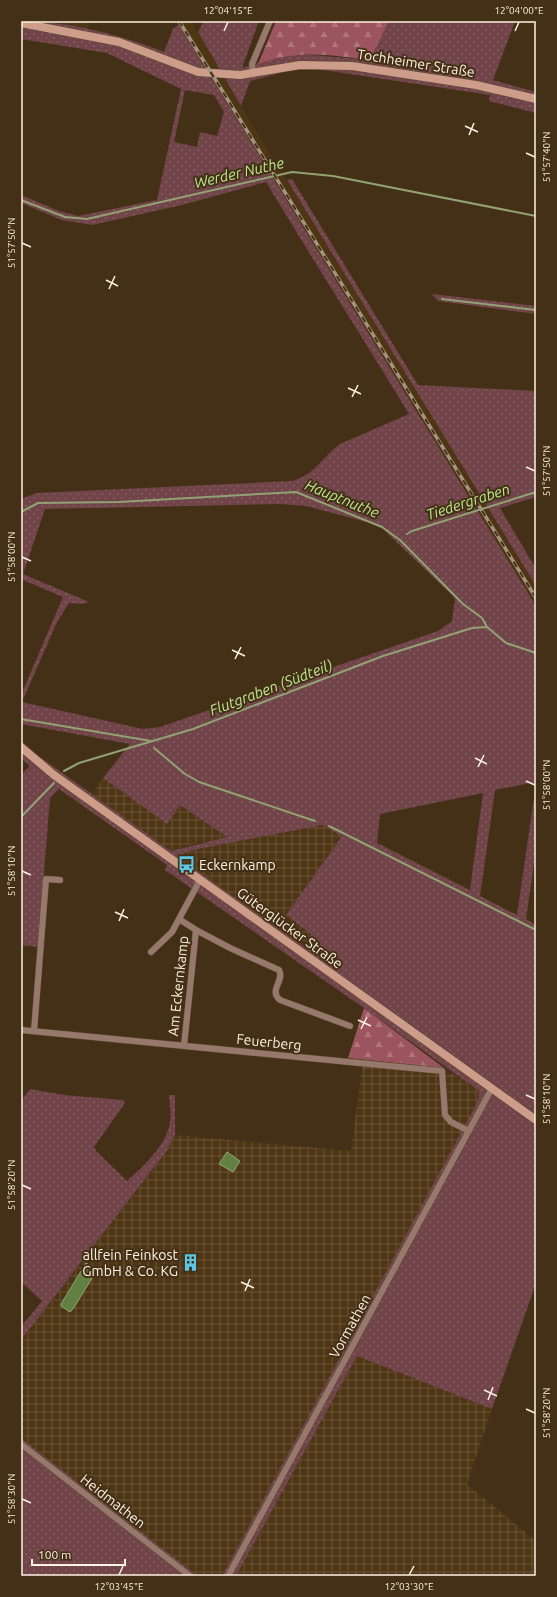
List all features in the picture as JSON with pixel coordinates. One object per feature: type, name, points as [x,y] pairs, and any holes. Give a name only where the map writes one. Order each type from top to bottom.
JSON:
[{"type":"street","points":[[253,73],[252,64],[270,21]]},
{"type":"street","name":"Tochheimer Straße","points":[[21,23],[119,42],[198,72],[234,75],[291,66],[327,64],[372,68],[476,85],[536,99]]},
{"type":"street","name":"Güterglücker Straße","points":[[21,747],[43,767],[536,1120]]},
{"type":"street","points":[[34,1031],[46,879],[60,880]]},
{"type":"street","name":"Am Eckernkamp","points":[[151,952],[172,932],[200,880]]},
{"type":"street","name":"Am Eckernkamp","points":[[179,919],[230,948],[279,970],[280,976],[275,991],[276,997],[280,1000],[350,1026]]},
{"type":"street","name":"Am Eckernkamp","points":[[184,1046],[196,930]]},
{"type":"street","name":"Feuerberg","points":[[21,1030],[442,1071],[445,1115],[451,1122],[469,1131]]},
{"type":"street","name":"Vormathen","points":[[228,1576],[492,1088]]},
{"type":"street","name":"Heidmathen","points":[[21,1444],[190,1576]]},
{"type":"shaded area","points":[[21,21],[57,23],[94,30],[130,40],[164,52],[173,29],[179,25],[536,606],[536,782],[495,790],[480,896],[517,915],[536,784],[536,850],[526,919],[536,925],[536,1283],[492,1409],[357,1356],[236,1576],[222,1576],[478,1101],[479,1091],[364,1008],[165,870],[167,865],[59,789],[50,798],[38,947],[21,945],[21,775],[30,766],[21,758],[21,741],[36,754],[171,851],[227,837],[180,805],[167,824],[103,778],[130,744],[21,724],[21,695],[63,597],[21,579],[21,499],[37,493],[292,481],[307,475],[340,444],[409,414],[266,182],[182,205],[92,225],[62,220],[21,203],[21,195],[59,211],[78,216],[157,200],[181,89],[107,53],[21,39]],"holes":[[[185,90],[214,95],[224,112],[217,136],[200,132],[197,147],[174,142]],[[280,504],[306,506],[374,524],[382,528],[455,598],[452,621],[438,631],[160,727],[143,729],[22,702],[57,622],[69,603],[82,604],[89,602],[23,574],[45,509]],[[483,793],[470,890],[377,843],[380,814]],[[322,825],[342,836],[286,915],[311,934],[303,946],[177,856],[193,850]]]},
{"type":"shaded area","points":[[40,21],[90,21],[88,30]]},
{"type":"shaded area","points":[[177,21],[191,21],[198,32],[226,82],[536,586],[536,606]]},
{"type":"shaded area","points":[[204,21],[259,21],[242,68],[277,57],[300,54],[370,60],[389,21],[515,21],[493,80],[536,92],[536,113],[489,101],[490,95],[310,68],[295,69],[250,81],[241,106],[198,32]]},
{"type":"shaded area","points":[[292,179],[418,385],[536,391],[536,497],[500,508],[536,569],[536,586],[287,180]]},
{"type":"shaded area","points":[[432,294],[536,306],[536,314],[438,301]]},
{"type":"shaded area","points":[[103,778],[167,824],[180,805],[228,838],[189,845],[171,851],[92,794]]},
{"type":"shaded area","points":[[322,825],[342,835],[286,915],[311,934],[303,946],[177,856],[193,850]]},
{"type":"shaded area","points":[[363,1060],[444,1068],[479,1091],[478,1101],[222,1576],[198,1576],[21,1438],[21,1340],[153,1170],[175,1135],[351,1151]]},
{"type":"shaded area","points":[[30,1089],[64,1095],[123,1100],[125,1103],[94,1147],[97,1152],[127,1181],[152,1156],[163,1142],[169,1127],[169,1095],[175,1095],[175,1135],[166,1152],[21,1340],[21,1327],[42,1301],[21,1282],[21,1101]]},
{"type":"shaded area","points":[[227,1152],[240,1161],[233,1172],[219,1164]]},
{"type":"shaded area","points":[[86,1263],[97,1270],[70,1312],[61,1306],[61,1304]]},
{"type":"shaded area","points":[[357,1356],[492,1409],[467,1484],[536,1541],[536,1576],[236,1576]]},
{"type":"shaded area","points":[[21,1438],[198,1576],[21,1576]]},
{"type":"green space","points":[[276,21],[389,21],[370,60],[314,54],[287,56],[258,64]]},
{"type":"green space","points":[[364,1008],[444,1068],[348,1058]]},
{"type":"waterway","name":"Werder Nuthe","points":[[21,200],[65,217],[87,219],[292,172],[333,176],[536,216]]},
{"type":"waterway","points":[[442,299],[536,310]]},
{"type":"waterway","name":"Hauptnuthe","points":[[21,512],[38,503],[119,502],[296,492],[382,527],[400,540],[463,604],[482,618],[487,627],[506,643],[536,653]]},
{"type":"waterway","name":"Tiedergraben","points":[[407,534],[412,531],[536,492]]},
{"type":"waterway","name":"Flutgraben (Südteil)","points":[[64,771],[79,763],[193,729],[383,656],[472,628],[487,627]]},
{"type":"waterway","points":[[21,719],[151,741]]},
{"type":"waterway","points":[[154,748],[185,774],[199,782],[315,821]]},
{"type":"waterway","name":"Flutgraben (Südteil)","points":[[21,817],[54,783]]},
{"type":"waterway","points":[[329,826],[536,930]]},
{"type":"railway","points":[[179,21],[536,598]]},
{"type":"place","name":"Eckernkamp","points":[[186,865]]},
{"type":"place","name":"allfein Feinkost GmbH & Co. KG","points":[[191,1263]]}]
